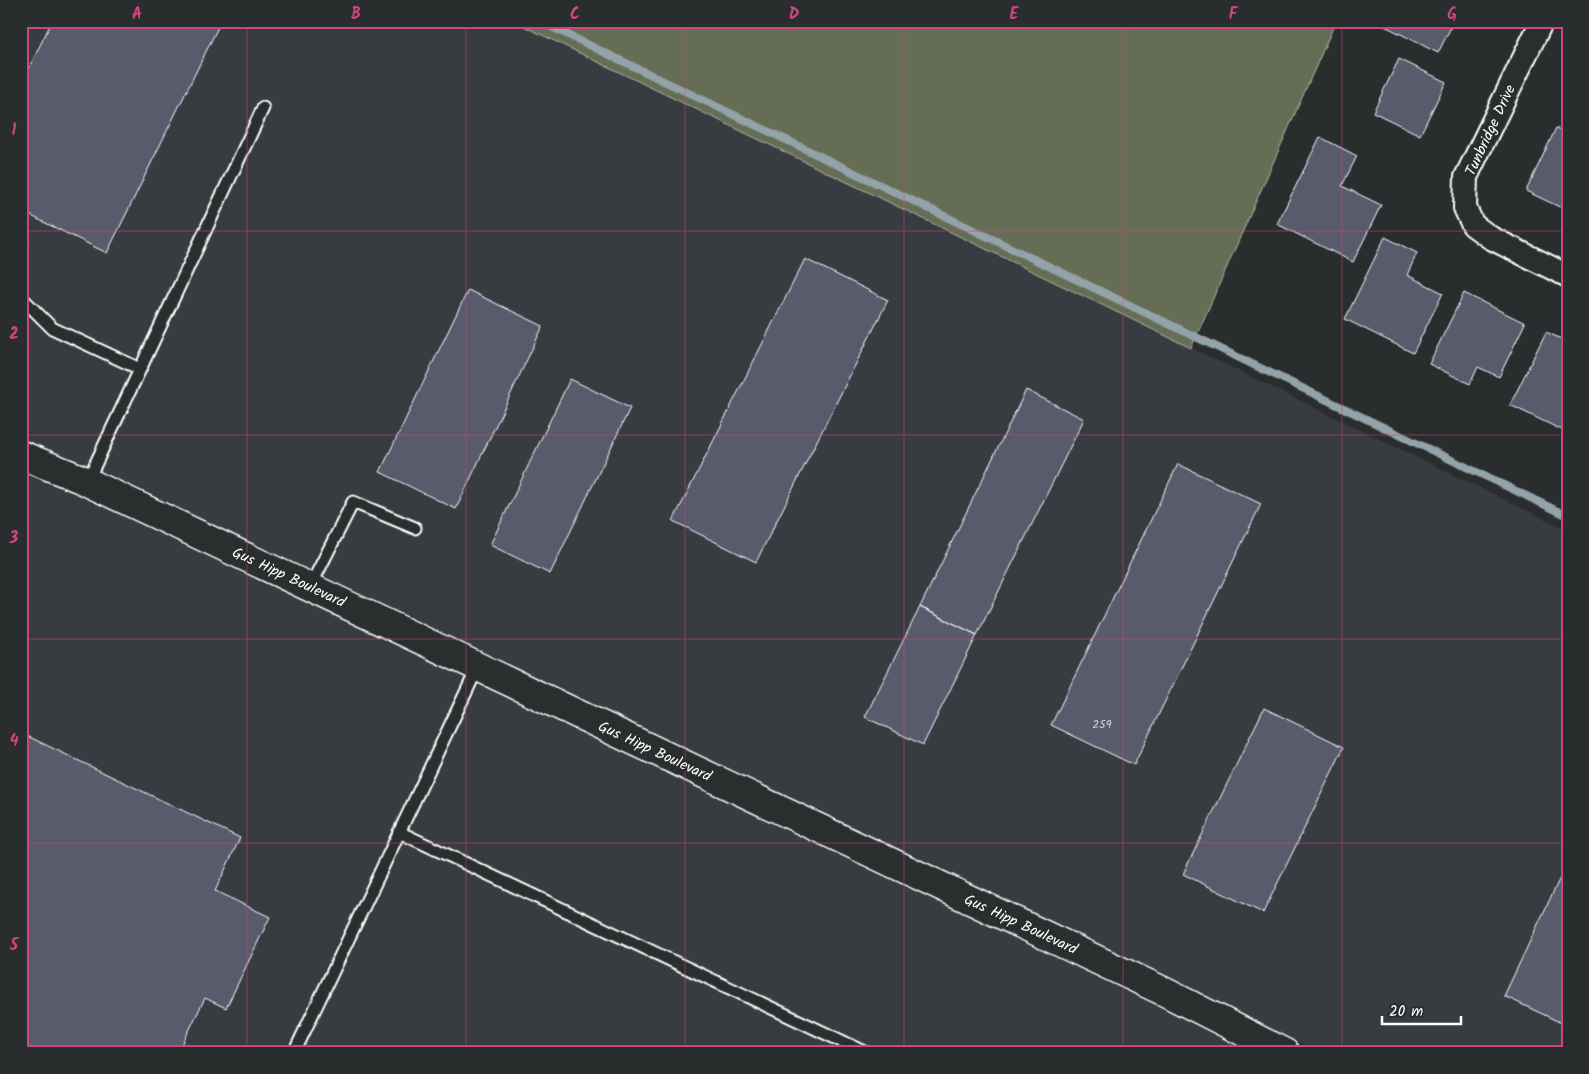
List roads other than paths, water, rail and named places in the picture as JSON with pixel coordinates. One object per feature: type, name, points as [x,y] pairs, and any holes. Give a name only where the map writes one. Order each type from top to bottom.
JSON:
[{"type":"street","name":"Tunbridge Drive","points":[[1542,21],[1466,177],[1465,208],[1473,225],[1491,238],[1568,276]]},
{"type":"street","name":"Gus Hipp Boulevard","points":[[21,456],[87,482],[310,587],[1165,992],[1285,1053]]},
{"type":"lane","points":[[87,482],[263,108]]},
{"type":"lane","points":[[21,297],[52,328],[140,369]]},
{"type":"lane","points":[[310,587],[353,502],[415,528]]},
{"type":"lane","points":[[294,1053],[478,667]]},
{"type":"lane","points":[[399,832],[867,1053]]},
{"type":"waterway","points":[[539,21],[1568,516]]}]
